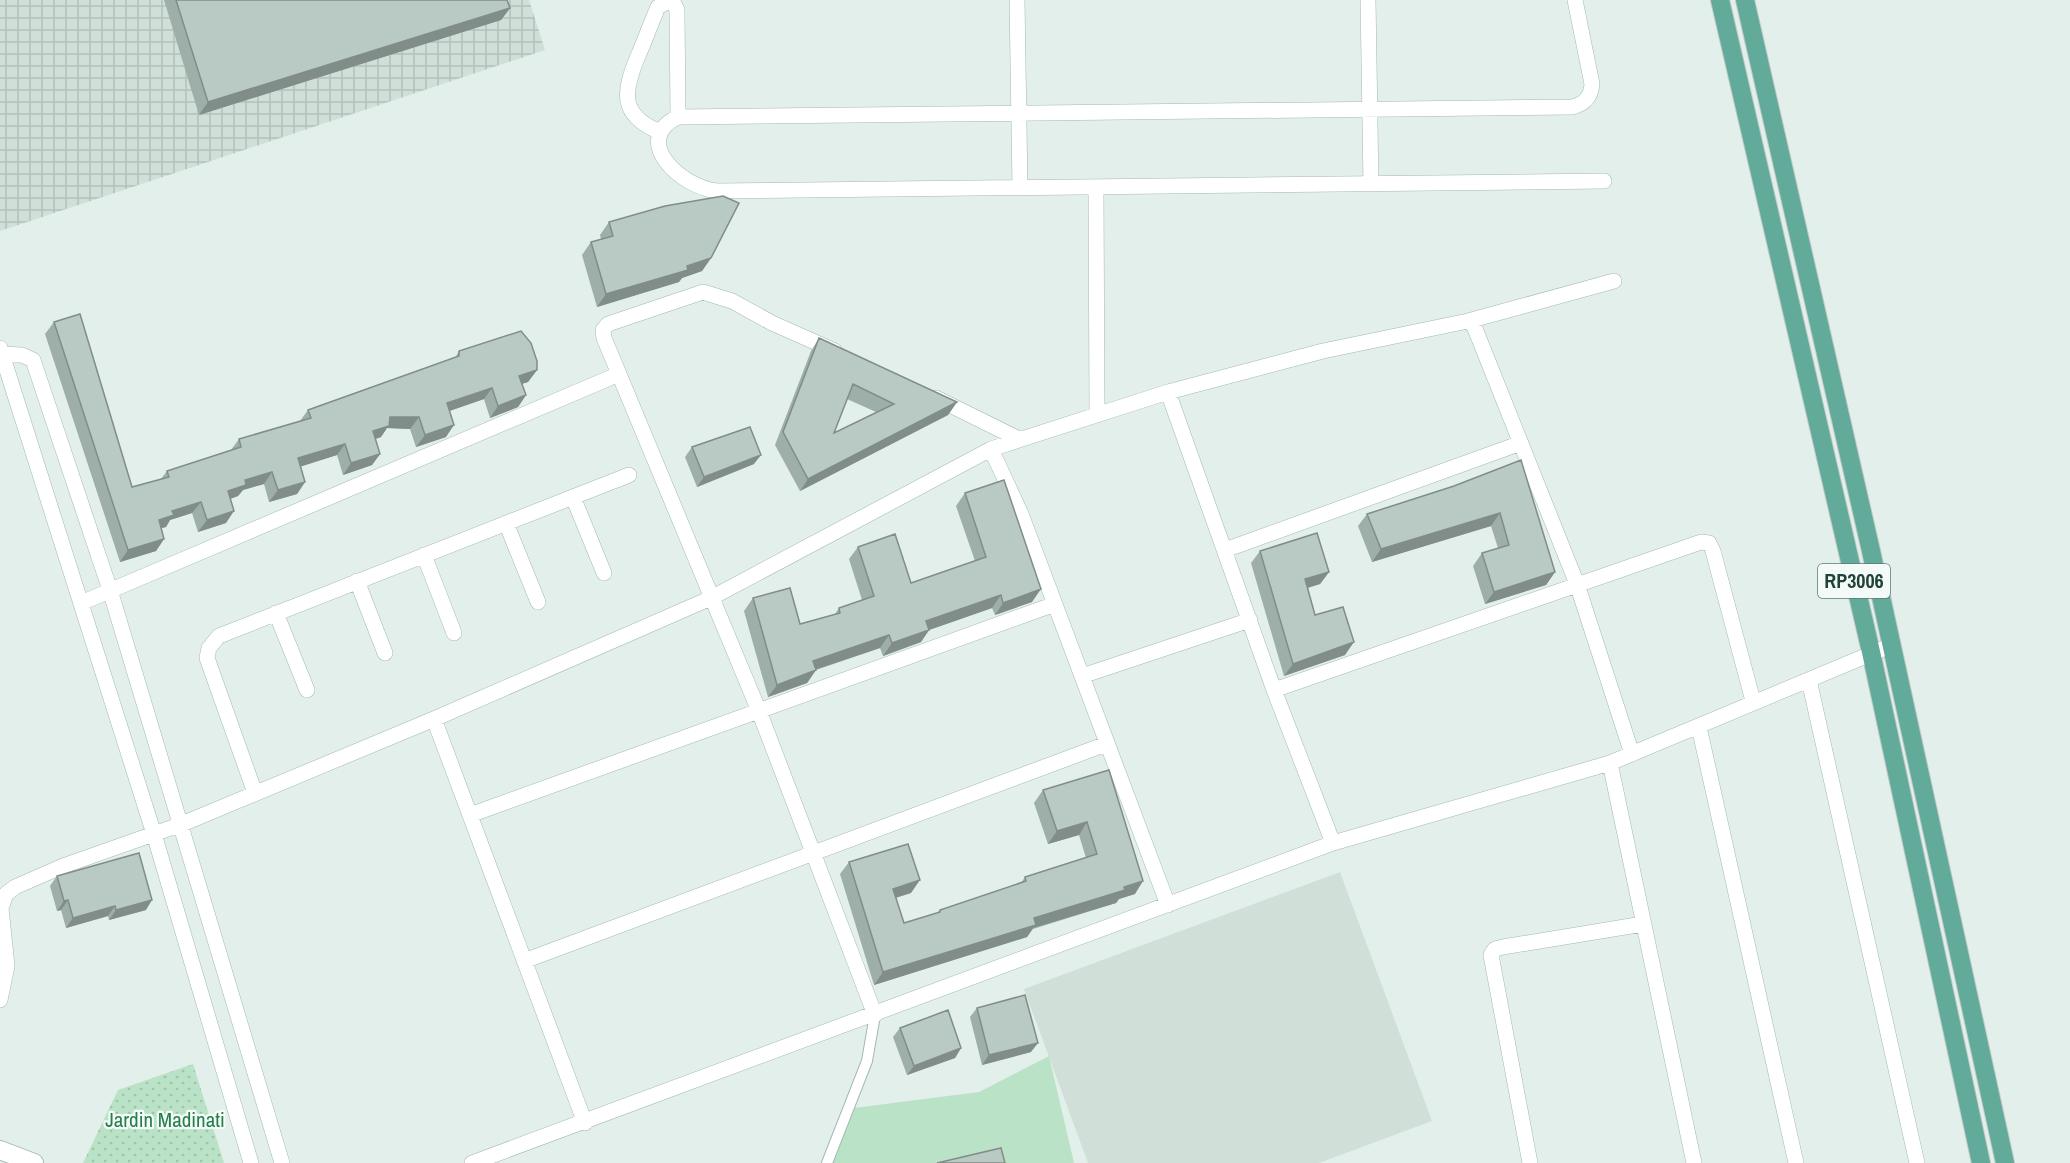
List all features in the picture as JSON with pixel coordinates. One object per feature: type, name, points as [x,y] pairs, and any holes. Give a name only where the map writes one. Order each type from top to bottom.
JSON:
[{"type":"main road","name":"RP3006","points":[[1720,0],[1871,652],[1981,1163]]},
{"type":"main road","name":"RP3006","points":[[1745,0],[1892,645],[2005,1163]]},
{"type":"street","points":[[1017,0],[1020,188]]},
{"type":"street","points":[[1368,0],[1371,184]]},
{"type":"street","points":[[1575,0],[1592,84],[1588,97],[1578,106],[678,117],[667,122],[660,132],[659,142],[668,164],[684,181],[706,190],[1096,188],[1604,181]]},
{"type":"street","points":[[660,132],[636,118],[629,106],[626,94],[628,81],[655,14],[662,3],[669,1],[673,2],[677,10],[678,117]]},
{"type":"street","points":[[1096,188],[1097,414]]},
{"type":"street","points":[[0,1000],[7,966],[1,921],[2,901],[6,894],[15,887],[63,866],[182,824],[434,719],[711,598],[991,449],[1168,392],[1323,351],[1468,321],[1614,281]]},
{"type":"street","points":[[826,1163],[867,1061],[874,1015],[759,711],[604,338],[603,330],[608,324],[703,292],[732,301],[772,323],[847,356]]},
{"type":"street","points":[[1468,321],[1474,326],[1577,584],[1632,754]]},
{"type":"street","points":[[251,1163],[154,834],[1,352],[22,355],[33,360],[110,590],[282,1163]]},
{"type":"street","points":[[81,603],[619,374]]},
{"type":"street","points":[[919,390],[1019,439]]},
{"type":"street","points":[[1168,392],[1274,690],[1333,843]]},
{"type":"street","points":[[1225,550],[1521,443]]},
{"type":"street","points":[[991,449],[1021,514],[1168,904]]},
{"type":"street","points":[[255,793],[208,653],[219,636],[629,475]]},
{"type":"street","points":[[573,497],[604,573]]},
{"type":"street","points":[[506,523],[538,602]]},
{"type":"street","points":[[1274,690],[1701,542],[1709,543],[1753,701]]},
{"type":"street","points":[[424,555],[454,633]]},
{"type":"street","points":[[357,581],[385,652]]},
{"type":"street","points":[[470,815],[1055,604]]},
{"type":"street","points":[[276,613],[307,690]]},
{"type":"street","points":[[1082,676],[1250,620]]},
{"type":"street","points":[[472,1163],[585,1123],[1333,843],[1610,763],[1699,727],[1753,701],[1892,645]]},
{"type":"street","points":[[1809,680],[1917,1163]]},
{"type":"street","points":[[434,719],[585,1123]]},
{"type":"street","points":[[1699,727],[1796,1163]]},
{"type":"street","points":[[524,961],[1106,744]]},
{"type":"street","points":[[1610,763],[1694,1163]]},
{"type":"street","points":[[1530,1163],[1491,955],[1495,950],[1503,947],[1642,924]]},
{"type":"street","points":[[1,1153],[34,1163]]},
{"type":"shaded area","points":[[0,0],[529,0],[545,50],[0,231]]},
{"type":"shaded area","points":[[1340,872],[1432,1121],[1319,1163],[1088,1163],[1024,989]]},
{"type":"green space","points":[[1049,1056],[1074,1163],[831,1163],[854,1108],[979,1092]]},
{"type":"green space","name":"Jardin Madinati","points":[[193,1064],[224,1163],[83,1163],[118,1090]]},
{"type":"building","points":[[176,0],[507,0],[510,8],[208,102]]},
{"type":"building","points":[[723,196],[739,203],[711,258],[687,266],[688,270],[606,294],[591,242],[613,236],[609,222],[665,206]]},
{"type":"building","points":[[80,314],[132,487],[169,477],[167,471],[241,447],[239,439],[311,418],[308,410],[459,356],[459,351],[521,331],[531,343],[537,361],[537,370],[519,376],[526,395],[498,406],[492,388],[447,403],[454,425],[425,435],[419,417],[390,417],[389,426],[373,431],[380,454],[351,463],[345,444],[298,458],[305,482],[278,490],[272,472],[245,480],[246,485],[228,491],[234,511],[207,520],[201,502],[172,511],[174,515],[159,520],[164,539],[128,550],[54,322]]},
{"type":"building","points":[[819,338],[957,402],[808,479],[783,432]],"holes":[[[853,384],[894,404],[834,433]]]},
{"type":"building","points":[[750,427],[761,455],[704,477],[692,447]]},
{"type":"building","points":[[1521,460],[1555,572],[1494,592],[1482,553],[1509,545],[1500,513],[1381,549],[1367,514],[1454,486]]},
{"type":"building","points":[[1004,480],[1041,589],[1003,603],[1001,595],[926,621],[929,630],[892,643],[889,635],[813,661],[816,670],[777,685],[753,598],[790,588],[800,624],[840,613],[839,608],[874,596],[858,547],[895,534],[911,583],[986,557],[965,493]]},
{"type":"building","points":[[1317,533],[1329,572],[1305,579],[1315,615],[1343,607],[1354,642],[1293,664],[1260,551]]},
{"type":"building","points":[[1109,770],[1143,881],[1124,887],[1125,890],[1034,918],[1036,925],[883,972],[849,862],[908,844],[920,880],[893,889],[904,923],[940,912],[940,910],[1026,881],[1025,877],[1097,854],[1087,822],[1057,831],[1043,790]]},
{"type":"building","points":[[139,853],[152,900],[116,910],[115,906],[73,918],[68,900],[64,901],[57,876]]},
{"type":"building","points":[[1025,995],[1038,1043],[989,1055],[977,1008]]},
{"type":"building","points":[[948,1010],[961,1048],[914,1066],[900,1028]]},
{"type":"building","points":[[1001,1148],[1005,1163],[937,1163]]}]
